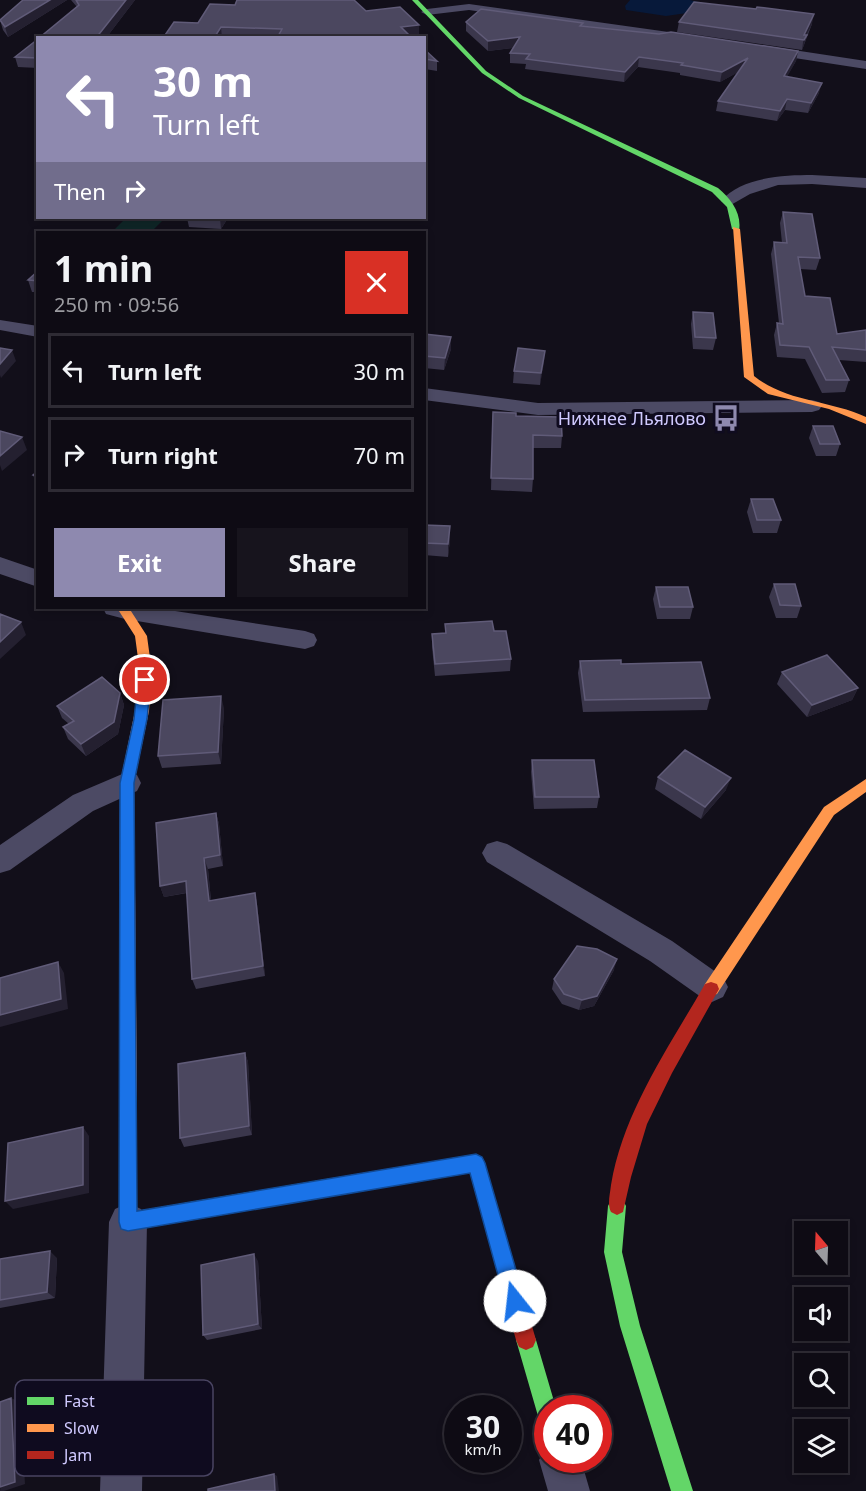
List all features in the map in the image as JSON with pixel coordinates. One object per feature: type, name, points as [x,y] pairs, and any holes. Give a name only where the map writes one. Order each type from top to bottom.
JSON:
[{"type":"street","points":[[420,6],[469,7],[706,41]]},
{"type":"street","points":[[420,6],[484,72],[521,97],[715,190],[729,201],[734,210],[749,377],[759,389],[769,393],[844,411],[866,411]]},
{"type":"street","points":[[752,48],[866,65]]},
{"type":"street","points":[[729,201],[755,185],[772,180],[866,183]]},
{"type":"street","points":[[0,326],[36,332]]},
{"type":"street","points":[[426,394],[538,409],[812,405]]},
{"type":"street","points":[[844,411],[866,422]]},
{"type":"street","points":[[0,565],[36,578]]},
{"type":"street","points":[[120,609],[305,640]]},
{"type":"street","points":[[120,609],[142,636],[147,661],[140,719],[127,783],[128,1222],[124,1380]]},
{"type":"street","points":[[0,861],[83,803],[127,783]]},
{"type":"street","points":[[682,1491],[630,1326],[613,1252],[619,1183],[636,1126],[712,987],[829,811],[866,785]]},
{"type":"street","points":[[497,853],[661,951],[712,987]]},
{"type":"street","points":[[128,1222],[476,1163],[542,1395]]},
{"type":"street","points":[[564,1473],[569,1491]]},
{"type":"street","points":[[122,1476],[122,1491]]},
{"type":"green space","points":[[125,219],[162,221],[152,231],[113,231]]},
{"type":"water","points":[[630,0],[690,0],[706,4],[701,11],[666,16],[626,10],[625,6]]},
{"type":"building","points":[[23,0],[50,0],[5,27],[0,20]]},
{"type":"building","points":[[76,0],[126,0],[98,36],[41,36],[79,5]]},
{"type":"building","points":[[237,0],[354,0],[366,11],[400,7],[419,25],[401,27],[410,36],[278,36],[282,29],[221,27],[215,36],[164,36],[174,22],[198,23],[210,4],[235,5]]},
{"type":"building","points":[[694,2],[814,14],[804,40],[679,22]]},
{"type":"building","points":[[481,9],[583,23],[580,26],[659,34],[671,32],[798,51],[784,76],[822,83],[811,103],[787,99],[780,111],[718,101],[748,58],[722,72],[681,65],[683,63],[639,57],[625,72],[526,59],[530,54],[510,53],[520,37],[488,41],[466,22]]},
{"type":"building","points":[[36,41],[36,58],[15,57]]},
{"type":"building","points":[[426,51],[437,61],[426,59]]},
{"type":"building","points":[[783,212],[812,214],[820,258],[798,257],[805,296],[830,298],[837,334],[866,330],[866,350],[832,347],[849,380],[826,380],[809,347],[780,345],[777,323],[783,324],[774,242],[787,243]]},
{"type":"building","points":[[36,273],[36,281],[28,280]]},
{"type":"building","points":[[693,312],[713,313],[716,338],[695,337]]},
{"type":"building","points":[[426,334],[451,337],[445,358],[426,356]]},
{"type":"building","points":[[0,348],[12,350],[0,364]]},
{"type":"building","points":[[518,348],[545,351],[541,373],[514,371]]},
{"type":"building","points":[[493,412],[516,413],[516,416],[561,417],[562,436],[533,435],[533,479],[491,478]]},
{"type":"building","points":[[813,426],[833,426],[840,444],[820,444]]},
{"type":"building","points":[[0,431],[22,437],[0,456]]},
{"type":"building","points":[[751,499],[773,499],[781,520],[757,520]]},
{"type":"building","points":[[426,525],[450,526],[448,544],[426,543]]},
{"type":"building","points":[[774,584],[795,584],[801,606],[780,605]]},
{"type":"building","points":[[656,587],[688,587],[693,607],[660,607]]},
{"type":"building","points":[[0,614],[21,622],[0,642]]},
{"type":"building","points":[[492,621],[494,631],[506,631],[511,659],[435,664],[432,634],[446,633],[445,624]]},
{"type":"building","points":[[827,655],[858,688],[812,705],[782,672]]},
{"type":"building","points":[[621,660],[621,664],[701,662],[710,698],[585,700],[580,661]]},
{"type":"building","points":[[102,677],[120,693],[114,722],[81,744],[63,727],[74,721],[57,706]]},
{"type":"building","points":[[221,696],[218,752],[158,756],[163,700]]},
{"type":"building","points":[[685,750],[731,778],[705,807],[658,777]]},
{"type":"building","points":[[532,760],[594,760],[599,797],[535,797]]},
{"type":"building","points":[[216,813],[220,855],[204,858],[209,901],[255,893],[263,966],[192,979],[186,881],[160,886],[156,823]]},
{"type":"building","points":[[577,946],[597,949],[617,959],[597,996],[582,1000],[564,994],[554,979]]},
{"type":"building","points":[[58,962],[61,999],[0,1015],[0,978]]},
{"type":"building","points":[[245,1053],[249,1126],[180,1138],[178,1064]]},
{"type":"building","points":[[83,1127],[83,1185],[5,1201],[8,1143]]},
{"type":"building","points":[[50,1251],[47,1292],[0,1300],[0,1259]]},
{"type":"building","points":[[254,1254],[258,1324],[203,1335],[201,1265]]},
{"type":"building","points":[[11,1398],[15,1482],[0,1487],[0,1402]]},
{"type":"building","points":[[274,1474],[275,1491],[208,1491],[208,1489]]},
{"type":"traffic: fast","points":[[415,0],[484,72],[521,97],[715,190],[731,207],[736,229]]},
{"type":"traffic: fast","points":[[128,1095],[128,1222],[332,1187]]},
{"type":"traffic: fast","points":[[617,1206],[613,1252],[630,1326],[682,1491]]},
{"type":"traffic: fast","points":[[526,1340],[542,1395]]},
{"type":"traffic: slow","points":[[736,229],[749,377],[760,386],[783,397],[832,407],[866,421]]},
{"type":"traffic: slow","points":[[125,611],[141,636],[146,673],[142,711],[127,783],[128,1095]]},
{"type":"traffic: slow","points":[[711,989],[829,811],[866,785]]},
{"type":"traffic: jam","points":[[617,1206],[621,1177],[640,1121],[666,1067],[711,989]]},
{"type":"traffic: jam","points":[[332,1187],[476,1163],[526,1340]]},
{"type":"place","name":"Нижнее Льялово","points":[[726,418]]},
{"type":"route","points":[[145,680],[127,783],[128,1222],[476,1163],[515,1301]]}]
